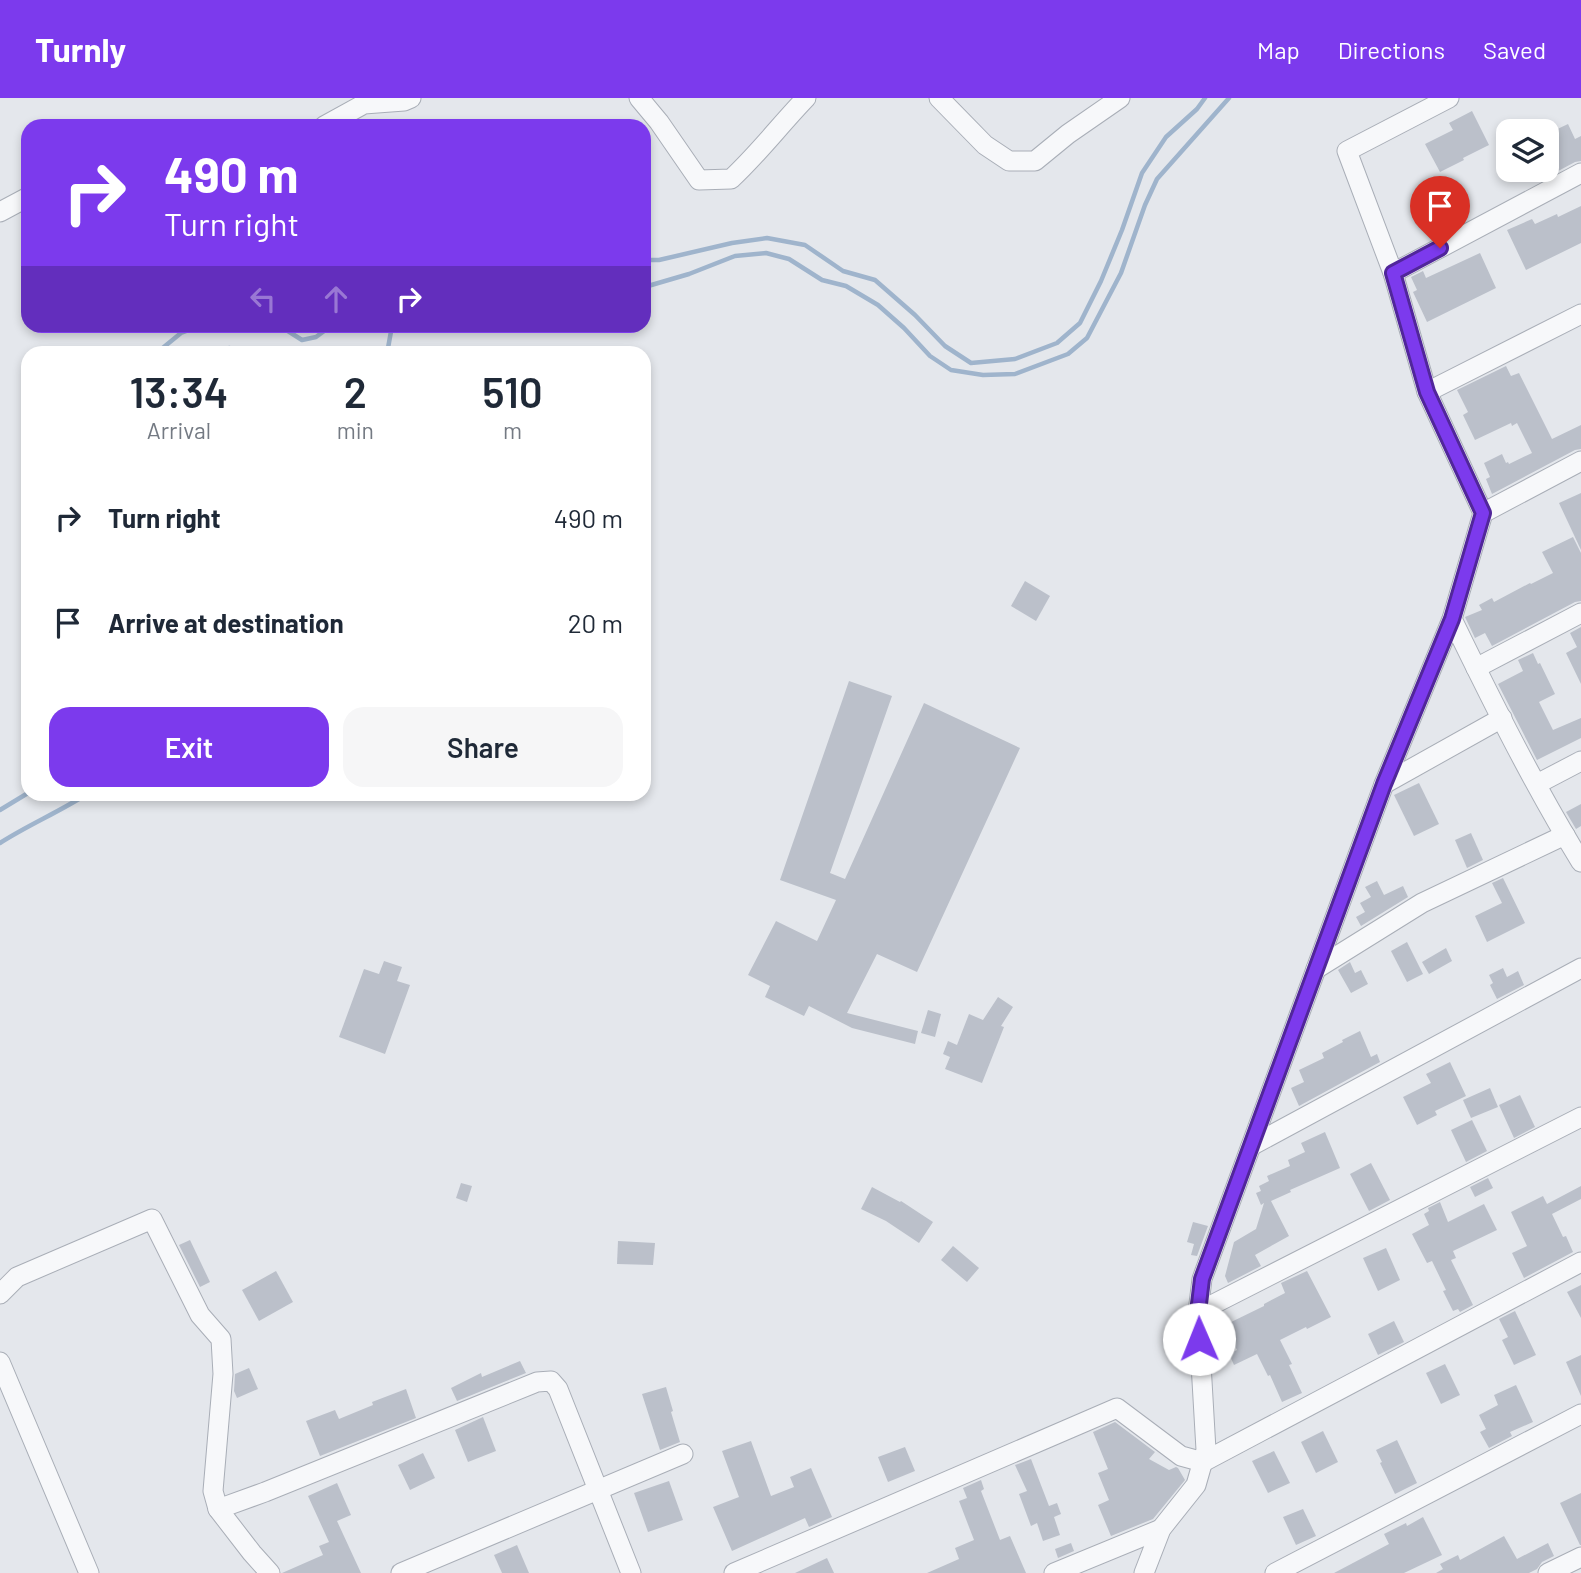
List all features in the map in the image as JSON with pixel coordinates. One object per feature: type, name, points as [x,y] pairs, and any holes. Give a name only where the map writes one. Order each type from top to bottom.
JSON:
[{"type":"street","points":[[337,119],[364,104],[411,98]]},
{"type":"street","points":[[639,98],[699,180],[731,179],[754,158],[782,122],[806,98]]},
{"type":"street","points":[[939,98],[985,145],[1009,161],[1035,161],[1120,98]]},
{"type":"street","points":[[1144,1573],[1161,1529],[1196,1485],[1206,1450],[1198,1312],[1202,1279],[1384,784],[1452,619],[1483,513],[1427,392],[1393,273],[1347,151],[1449,98]]},
{"type":"street","points":[[1393,273],[1581,173]]},
{"type":"street","points":[[0,212],[21,201]]},
{"type":"street","points":[[1427,392],[1581,314]]},
{"type":"street","points":[[1483,513],[1581,461]]},
{"type":"street","points":[[1476,668],[1581,612]]},
{"type":"street","points":[[1452,619],[1564,835],[1581,862]]},
{"type":"street","points":[[1384,784],[1502,718]]},
{"type":"street","points":[[1537,784],[1581,761]]},
{"type":"street","points":[[1316,969],[1422,903],[1564,835]]},
{"type":"street","points":[[1251,1146],[1581,968]]},
{"type":"street","points":[[1198,1312],[1581,1117]]},
{"type":"street","points":[[0,1294],[17,1277],[152,1219],[200,1315],[221,1339],[223,1374],[213,1491],[218,1509],[251,1553],[270,1573]]},
{"type":"street","points":[[734,1573],[1117,1408],[1181,1455],[1203,1462],[1581,1262]]},
{"type":"street","points":[[0,1362],[89,1573]]},
{"type":"street","points":[[218,1509],[537,1382],[551,1381],[558,1389],[631,1573]]},
{"type":"street","points":[[1275,1573],[1581,1414]]},
{"type":"street","points":[[401,1573],[683,1454]]},
{"type":"street","points":[[1054,1573],[1161,1529]]},
{"type":"street","points":[[1548,1573],[1581,1557]]},
{"type":"building","points":[[1472,111],[1489,145],[1440,172],[1425,144],[1453,130],[1449,123]]},
{"type":"building","points":[[1568,124],[1575,139],[1581,136],[1581,161],[1559,171],[1559,128]]},
{"type":"building","points":[[1581,206],[1581,243],[1526,270],[1507,230],[1532,219],[1535,224],[1557,214],[1558,217]]},
{"type":"building","points":[[1480,253],[1496,288],[1427,322],[1413,292],[1417,290],[1411,277],[1423,271],[1426,278]]},
{"type":"building","points":[[1506,366],[1511,376],[1519,373],[1552,439],[1581,425],[1581,449],[1492,494],[1486,479],[1490,477],[1484,463],[1502,454],[1509,464],[1532,453],[1517,423],[1512,426],[1511,423],[1475,440],[1463,415],[1468,412],[1457,390]]},
{"type":"building","points":[[1581,493],[1581,550],[1559,503]]},
{"type":"building","points":[[1573,537],[1581,553],[1581,601],[1492,646],[1485,633],[1475,638],[1465,617],[1482,610],[1479,605],[1492,598],[1494,602],[1553,573],[1542,552]]},
{"type":"building","points":[[1025,581],[1050,596],[1036,621],[1011,606]]},
{"type":"building","points":[[1581,627],[1581,684],[1566,653],[1577,647],[1570,633]]},
{"type":"building","points":[[1533,653],[1555,694],[1539,702],[1553,730],[1581,718],[1581,738],[1537,760],[1498,684],[1523,671],[1518,660]]},
{"type":"building","points":[[849,681],[892,696],[830,873],[845,879],[924,703],[1020,748],[917,972],[877,954],[847,1013],[918,1031],[915,1044],[852,1028],[809,1006],[804,1016],[765,997],[770,986],[748,975],[776,921],[817,941],[836,900],[780,880]]},
{"type":"building","points":[[1419,783],[1439,824],[1414,836],[1394,795]]},
{"type":"building","points":[[1581,804],[1581,826],[1576,829],[1566,812]]},
{"type":"building","points":[[1471,833],[1483,860],[1467,868],[1455,840]]},
{"type":"building","points":[[1503,878],[1525,923],[1487,942],[1475,916],[1502,903],[1492,883]]},
{"type":"building","points":[[1377,881],[1384,895],[1403,886],[1408,897],[1361,926],[1356,917],[1365,912],[1360,903],[1371,897],[1365,887]]},
{"type":"building","points":[[1407,942],[1423,974],[1407,982],[1391,951]]},
{"type":"building","points":[[1446,948],[1452,961],[1429,974],[1422,962]]},
{"type":"building","points":[[384,961],[402,967],[397,981],[410,985],[385,1054],[339,1037],[364,969],[379,974]]},
{"type":"building","points":[[1350,962],[1355,973],[1361,970],[1368,984],[1351,993],[1338,970]]},
{"type":"building","points":[[1503,968],[1507,977],[1518,971],[1524,985],[1497,999],[1490,985],[1493,983],[1489,975]]},
{"type":"building","points":[[998,997],[1013,1007],[1001,1026],[1004,1027],[982,1083],[945,1069],[950,1057],[943,1054],[948,1041],[957,1045],[969,1014],[983,1020]]},
{"type":"building","points":[[928,1010],[941,1014],[935,1037],[921,1033]]},
{"type":"building","points":[[1360,1031],[1371,1057],[1377,1054],[1380,1062],[1299,1106],[1291,1088],[1304,1082],[1299,1070],[1324,1058],[1322,1053]]},
{"type":"building","points":[[1450,1062],[1466,1096],[1435,1111],[1437,1115],[1417,1125],[1403,1097],[1431,1083],[1426,1074]]},
{"type":"building","points":[[1490,1088],[1498,1107],[1471,1118],[1463,1100]]},
{"type":"building","points":[[1520,1095],[1535,1127],[1514,1138],[1499,1105]]},
{"type":"building","points":[[1472,1120],[1487,1151],[1466,1162],[1451,1130]]},
{"type":"building","points":[[1325,1132],[1340,1168],[1271,1201],[1289,1236],[1255,1255],[1261,1266],[1228,1283],[1225,1276],[1234,1242],[1256,1229],[1264,1203],[1261,1205],[1256,1193],[1261,1191],[1259,1186],[1269,1181],[1267,1176],[1290,1166],[1288,1160],[1305,1152],[1301,1143]]},
{"type":"building","points":[[1371,1163],[1390,1200],[1369,1211],[1350,1174]]},
{"type":"building","points":[[1488,1178],[1493,1188],[1475,1197],[1470,1187]]},
{"type":"building","points":[[461,1183],[472,1186],[467,1202],[456,1198]]},
{"type":"building","points":[[1581,1186],[1581,1199],[1552,1214],[1573,1252],[1524,1278],[1512,1253],[1527,1246],[1511,1212],[1543,1196],[1547,1204]]},
{"type":"building","points":[[872,1187],[901,1201],[933,1222],[919,1243],[886,1221],[861,1209]]},
{"type":"building","points":[[1440,1202],[1448,1222],[1484,1204],[1497,1230],[1453,1251],[1456,1258],[1451,1260],[1473,1305],[1460,1312],[1458,1309],[1453,1311],[1432,1261],[1427,1263],[1412,1234],[1429,1225],[1424,1214],[1429,1211],[1428,1208]]},
{"type":"building","points":[[1193,1222],[1208,1226],[1197,1256],[1191,1255],[1194,1244],[1187,1242]]},
{"type":"building","points":[[190,1240],[210,1282],[200,1287],[179,1245]]},
{"type":"building","points":[[618,1241],[655,1243],[653,1265],[617,1264]]},
{"type":"building","points":[[953,1246],[979,1268],[967,1282],[941,1260]]},
{"type":"building","points":[[1386,1248],[1400,1280],[1378,1291],[1363,1258]]},
{"type":"building","points":[[276,1271],[293,1302],[259,1321],[242,1290]]},
{"type":"building","points":[[1307,1271],[1331,1317],[1280,1340],[1302,1393],[1282,1402],[1257,1354],[1234,1365],[1229,1354],[1237,1350],[1225,1325],[1285,1293],[1281,1283]]},
{"type":"building","points":[[1581,1285],[1581,1318],[1567,1292]]},
{"type":"building","points":[[1515,1311],[1536,1355],[1514,1365],[1502,1340],[1508,1337],[1499,1319]]},
{"type":"building","points":[[1394,1321],[1404,1342],[1378,1355],[1368,1334]]},
{"type":"building","points":[[1581,1355],[1581,1396],[1566,1362]]},
{"type":"building","points":[[520,1361],[526,1373],[457,1401],[451,1388],[481,1373],[482,1377]]},
{"type":"building","points":[[1445,1364],[1460,1395],[1441,1404],[1426,1373]]},
{"type":"building","points":[[249,1368],[258,1389],[237,1398],[234,1391],[235,1374]]},
{"type":"building","points":[[1516,1385],[1533,1422],[1510,1432],[1512,1436],[1489,1448],[1480,1432],[1486,1429],[1479,1415],[1498,1405],[1494,1395]]},
{"type":"building","points":[[666,1387],[680,1442],[660,1450],[642,1394]]},
{"type":"building","points":[[406,1389],[416,1418],[320,1456],[306,1421],[335,1410],[339,1419]]},
{"type":"building","points":[[483,1417],[496,1451],[468,1462],[455,1430]]},
{"type":"building","points":[[1115,1422],[1155,1452],[1149,1459],[1169,1470],[1178,1468],[1185,1480],[1153,1519],[1111,1536],[1098,1505],[1109,1500],[1098,1473],[1108,1469],[1093,1432]]},
{"type":"building","points":[[1323,1431],[1338,1462],[1316,1473],[1301,1442]]},
{"type":"building","points":[[1397,1440],[1417,1483],[1395,1494],[1376,1450]]},
{"type":"building","points":[[751,1441],[771,1496],[794,1487],[790,1477],[811,1468],[832,1517],[809,1527],[805,1518],[732,1551],[713,1507],[739,1497],[722,1451]]},
{"type":"building","points":[[905,1447],[915,1471],[888,1482],[878,1457]]},
{"type":"building","points":[[1274,1451],[1290,1483],[1268,1493],[1252,1461]]},
{"type":"building","points":[[423,1453],[435,1478],[410,1490],[398,1465]]},
{"type":"building","points":[[1031,1459],[1049,1506],[1057,1503],[1061,1514],[1054,1517],[1060,1535],[1043,1541],[1037,1523],[1031,1526],[1019,1494],[1027,1491],[1015,1465]]},
{"type":"building","points":[[981,1480],[984,1489],[981,1491],[1000,1540],[1010,1536],[1026,1573],[927,1573],[959,1559],[955,1548],[974,1540],[959,1501],[967,1498],[963,1488]]},
{"type":"building","points":[[669,1481],[683,1520],[648,1532],[634,1493]]},
{"type":"building","points":[[337,1483],[351,1515],[337,1521],[361,1573],[282,1573],[323,1555],[319,1546],[329,1542],[308,1496]]},
{"type":"building","points":[[1581,1493],[1581,1545],[1580,1545],[1560,1503]]},
{"type":"building","points":[[1303,1509],[1316,1536],[1296,1545],[1283,1517]]},
{"type":"building","points":[[1423,1517],[1442,1555],[1404,1573],[1334,1573],[1389,1544],[1384,1534]]},
{"type":"building","points":[[1504,1536],[1517,1559],[1548,1543],[1554,1556],[1529,1573],[1436,1573],[1443,1569],[1440,1564],[1458,1555],[1460,1560]]},
{"type":"building","points":[[1071,1543],[1074,1551],[1058,1558],[1055,1549]]},
{"type":"building","points":[[517,1545],[529,1573],[502,1573],[494,1555]]},
{"type":"building","points":[[827,1558],[834,1573],[795,1573]]},
{"type":"waterway","points":[[651,260],[767,238],[805,245],[843,271],[875,280],[945,346],[971,363],[1015,359],[1057,343],[1080,323],[1101,281],[1142,173],[1166,137],[1197,109],[1205,98]]},
{"type":"waterway","points":[[651,285],[735,256],[766,253],[789,259],[822,280],[846,286],[878,305],[930,356],[951,370],[983,375],[1015,374],[1068,354],[1087,338],[1121,273],[1157,179],[1229,98]]},
{"type":"waterway","points":[[165,346],[181,333]]},
{"type":"waterway","points":[[291,333],[302,340],[321,333]]},
{"type":"waterway","points":[[388,346],[391,333]]},
{"type":"waterway","points":[[0,810],[21,797]]},
{"type":"waterway","points":[[0,843],[76,801]]},
{"type":"route","points":[[1199,1339],[1198,1312],[1202,1279],[1384,784],[1452,619],[1483,513],[1427,392],[1393,273],[1440,248]]}]
